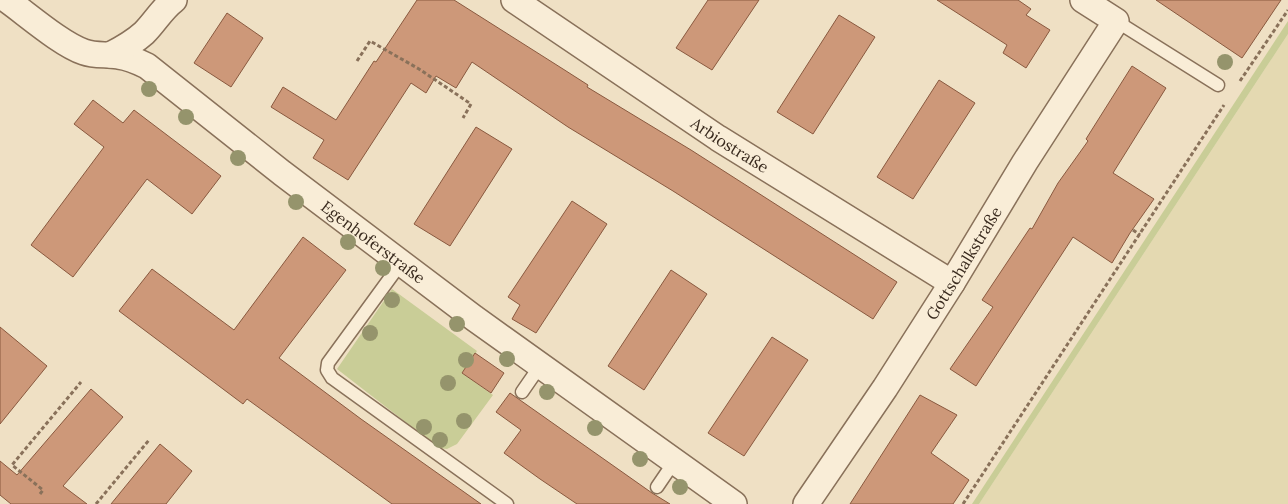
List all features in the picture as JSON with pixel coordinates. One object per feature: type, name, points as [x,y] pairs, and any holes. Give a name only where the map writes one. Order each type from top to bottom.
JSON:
[{"type":"street","name":"Egenhoferstraße","points":[[7,0],[68,44],[89,53],[130,58],[147,66],[401,264],[734,504]]},
{"type":"street","points":[[110,55],[145,32],[159,14],[174,0]]},
{"type":"street","name":"Arbiostraße","points":[[515,0],[736,149],[952,283]]},
{"type":"street","points":[[1082,0],[1116,21]]},
{"type":"street","name":"Gottschalkstraße","points":[[806,504],[952,283],[1025,162],[1116,21]]},
{"type":"lane","points":[[1116,21],[1218,85]]},
{"type":"lane","points":[[401,264],[328,363],[327,370],[332,378],[507,504]]},
{"type":"lane","points":[[522,392],[540,366]]},
{"type":"lane","points":[[657,487],[674,462]]},
{"type":"path","points":[[1238,85],[1288,10]]},
{"type":"path","points":[[357,61],[370,41],[419,69],[471,104],[463,118]]},
{"type":"path","points":[[963,504],[1227,101]]},
{"type":"path","points":[[1133,230],[1140,235]]},
{"type":"path","points":[[40,494],[43,490],[12,464],[81,382]]},
{"type":"path","points":[[96,504],[150,440]]},
{"type":"shaded area","points":[[1288,34],[1288,504],[979,504]]},
{"type":"green space","points":[[1288,21],[1288,34],[979,504],[972,504]]},
{"type":"green space","points":[[392,289],[477,351],[462,373],[493,395],[457,444],[447,449],[439,448],[337,369]]},
{"type":"building","points":[[417,0],[454,0],[588,85],[587,87],[691,150],[897,282],[873,319],[673,191],[568,127],[472,62],[456,88],[436,76],[426,93],[411,83],[348,180],[313,158],[324,140],[271,107],[283,87],[336,120],[374,61],[376,62]]},
{"type":"building","points":[[708,0],[759,0],[712,70],[676,48]]},
{"type":"building","points":[[937,0],[1018,0],[1031,9],[1026,15],[1050,30],[1026,68],[1003,53],[1007,45]]},
{"type":"building","points":[[1156,0],[1281,0],[1242,58]]},
{"type":"building","points":[[227,13],[263,38],[231,87],[194,63]]},
{"type":"building","points":[[839,15],[875,37],[813,134],[777,112]]},
{"type":"building","points":[[1132,66],[1166,88],[1113,173],[1154,199],[1112,263],[1073,237],[976,386],[950,369],[993,307],[982,300],[1030,228],[1032,229],[1058,183],[1088,141],[1086,139]]},
{"type":"building","points":[[939,80],[975,103],[913,199],[877,177]]},
{"type":"building","points":[[93,100],[123,123],[134,110],[221,176],[192,214],[147,179],[73,277],[31,245],[104,147],[74,124]]},
{"type":"building","points":[[476,127],[512,149],[450,246],[414,224]]},
{"type":"building","points":[[572,201],[607,224],[536,333],[512,319],[520,305],[508,297]]},
{"type":"building","points":[[303,237],[346,270],[279,358],[481,504],[392,504],[247,399],[243,404],[119,311],[152,269],[234,330]]},
{"type":"building","points":[[671,270],[707,294],[644,390],[608,366]]},
{"type":"building","points":[[0,327],[47,366],[0,424]]},
{"type":"building","points":[[772,337],[808,360],[744,456],[708,433]]},
{"type":"building","points":[[475,353],[504,373],[491,393],[462,373]]},
{"type":"building","points":[[91,389],[123,417],[63,486],[87,504],[11,504],[0,495],[0,461],[17,475]]},
{"type":"building","points":[[510,393],[670,504],[577,504],[540,479],[504,453],[521,430],[496,412]]},
{"type":"building","points":[[920,395],[957,415],[931,453],[969,480],[953,504],[850,504]]},
{"type":"building","points":[[160,444],[192,471],[166,504],[111,504]]}]
